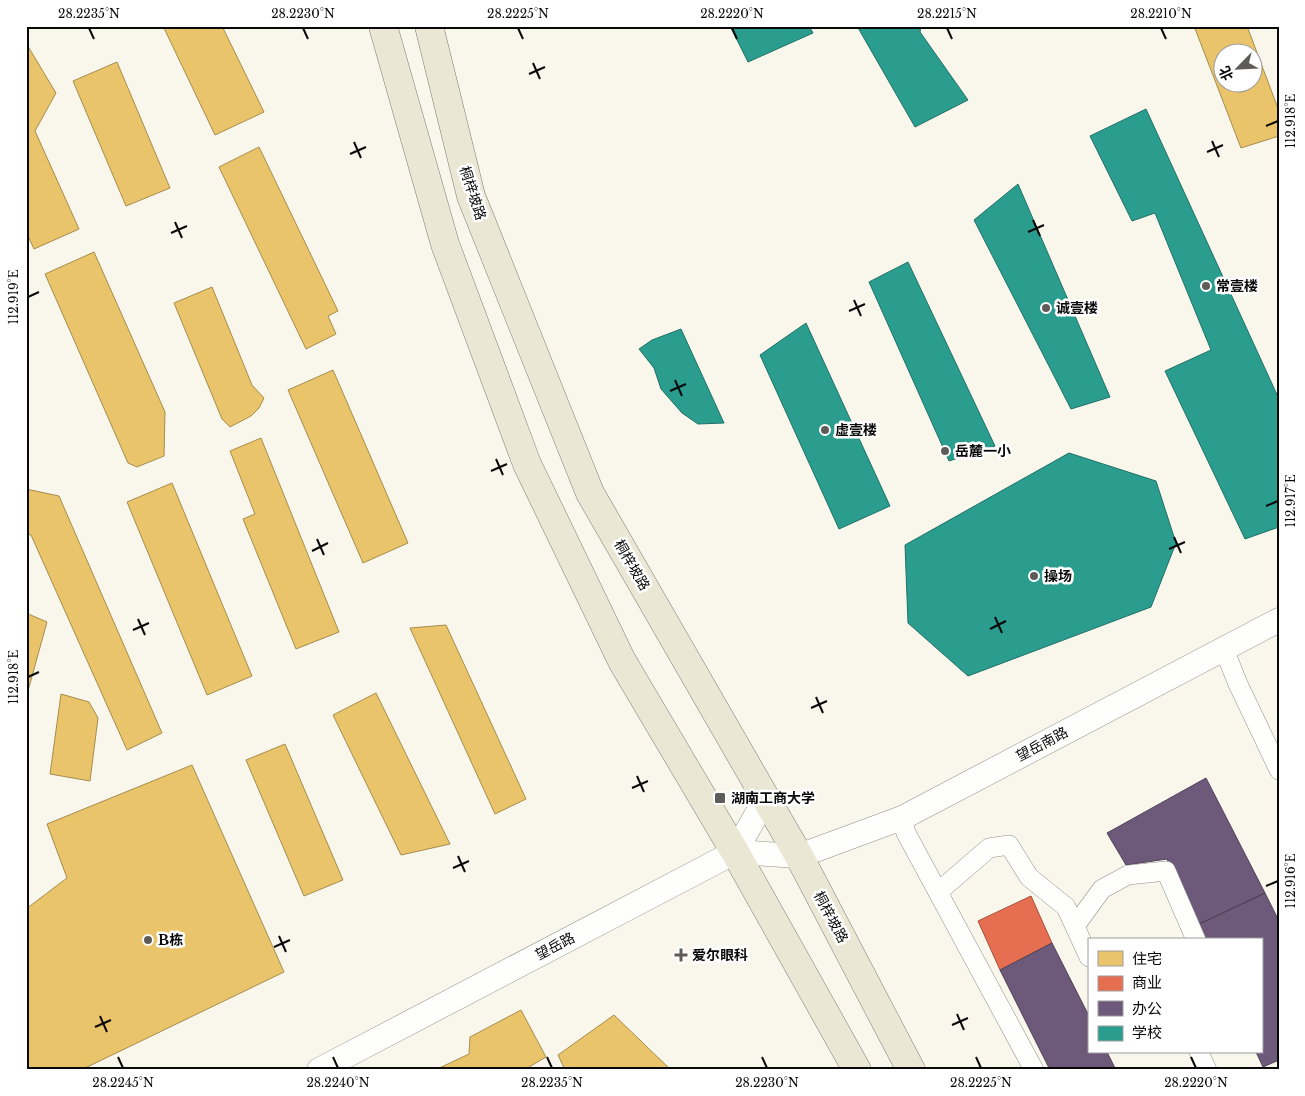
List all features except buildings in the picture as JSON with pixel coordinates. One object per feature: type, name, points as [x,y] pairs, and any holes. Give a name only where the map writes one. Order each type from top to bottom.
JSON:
[{"type":"main road","points":[[383,26],[445,244],[527,464],[622,661],[735,852],[857,1070]]},
{"type":"main road","name":"桐梓坡路","points":[[429,26],[471,196],[590,493],[799,856],[911,1070]]},
{"type":"street","name":"望岳南路","points":[[799,856],[902,818],[1279,620]]},
{"type":"street","points":[[1224,649],[1238,684],[1279,770]]},
{"type":"street","points":[[766,798],[735,852],[799,856]]},
{"type":"street","points":[[902,818],[906,833],[1034,1070]]},
{"type":"street","points":[[938,892],[989,848],[1009,845],[1029,877],[1066,907],[1088,955]]},
{"type":"street","name":"望岳路","points":[[319,1070],[735,852]]},
{"type":"street","points":[[1075,926],[1102,889],[1128,875],[1166,871],[1195,938]]},
{"type":"street","points":[[1200,1054],[1206,1070]]},
{"type":"place","name":"常壹楼","points":[[1206,286]]},
{"type":"place","name":"诚壹楼","points":[[1046,308]]},
{"type":"place","name":"虚壹楼","points":[[825,430]]},
{"type":"place","name":"岳麓一小","points":[[945,451]]},
{"type":"place","name":"操场","points":[[1034,576]]},
{"type":"place","name":"湖南工商大学","points":[[720,798]]},
{"type":"place","name":"B栋","points":[[148,940]]},
{"type":"place","name":"爱尔眼科","points":[[681,955]]}]
